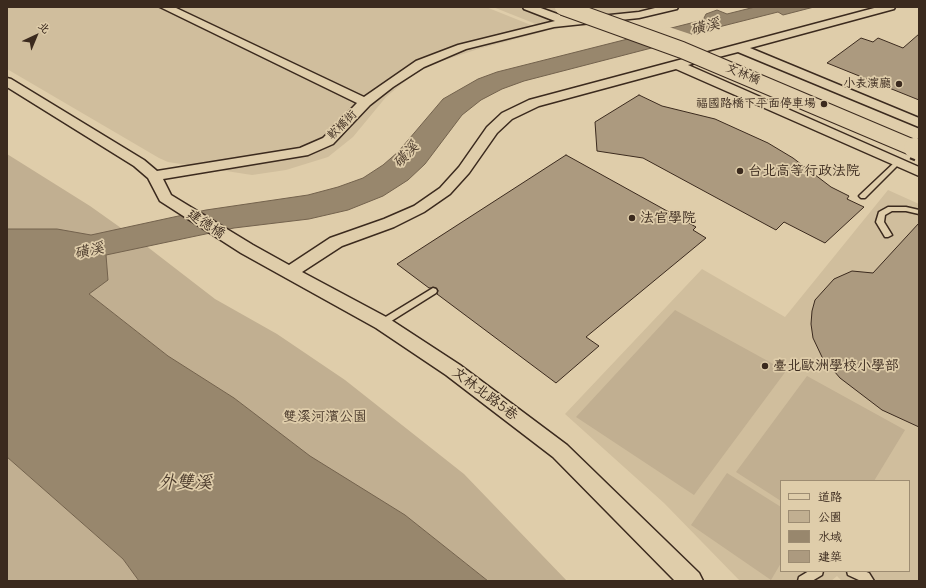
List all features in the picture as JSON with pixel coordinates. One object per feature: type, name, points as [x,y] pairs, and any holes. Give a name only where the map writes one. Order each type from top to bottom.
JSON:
[{"type":"street","points":[[165,7],[365,102]]},
{"type":"street","points":[[528,7],[570,22]]},
{"type":"street","name":"文林橋","points":[[563,7],[690,52],[919,150]]},
{"type":"street","name":"文林橋","points":[[587,7],[692,43],[756,68],[919,138]]},
{"type":"street","points":[[617,7],[639,15],[673,7]]},
{"type":"street","points":[[289,272],[336,242],[389,223],[419,209],[450,186],[464,170],[492,130],[507,116],[534,103],[890,7]]},
{"type":"street","name":"軟橋街","points":[[154,176],[303,152],[328,141],[365,102],[389,84],[420,64],[462,47],[554,24],[639,15]]},
{"type":"street","points":[[739,48],[919,122]]},
{"type":"street","points":[[678,65],[919,172]]},
{"type":"street","points":[[7,82],[139,163],[154,176]]},
{"type":"street","name":"建德橋","points":[[154,176],[165,198],[247,249]]},
{"type":"street","name":"文林北路5巷","points":[[247,249],[382,323],[453,370],[560,452],[691,581]]},
{"type":"lane","points":[[711,56],[750,72]]},
{"type":"lane","points":[[863,196],[898,162]]},
{"type":"lane","points":[[888,235],[880,222],[882,214],[891,209],[906,209],[919,212]]},
{"type":"lane","points":[[382,323],[433,291]]},
{"type":"lane","points":[[803,581],[816,572]]},
{"type":"lane","points":[[854,572],[865,577],[869,581]]},
{"type":"shaded area","points":[[7,7],[486,7],[546,31],[478,49],[433,64],[415,73],[386,97],[353,137],[328,157],[286,170],[252,175],[168,162],[7,69]]},
{"type":"shaded area","points":[[493,7],[657,7],[551,30]]},
{"type":"shaded area","name":"臺北歐洲學校小學部","points":[[888,190],[919,204],[919,581],[842,581],[837,576],[831,581],[740,581],[664,503],[565,414],[702,269],[785,317]]},
{"type":"green space","name":"雙溪河濱公園","points":[[7,154],[90,206],[145,245],[215,299],[277,334],[345,380],[464,474],[567,581],[488,581],[405,515],[310,457],[234,398],[168,356],[89,294],[57,229],[7,229]]},
{"type":"green space","points":[[675,310],[786,371],[694,495],[576,417]]},
{"type":"green space","points":[[807,376],[905,430],[875,480],[780,480],[780,500],[736,472]]},
{"type":"green space","points":[[7,457],[123,559],[139,581],[7,581]]},
{"type":"green space","points":[[727,473],[780,506],[780,565],[771,580],[691,525]]},
{"type":"water","name":"外雙溪","points":[[755,7],[814,7],[783,15],[778,12],[691,34],[694,37],[524,81],[502,89],[481,100],[462,115],[425,164],[408,180],[383,196],[348,210],[309,219],[234,228],[106,255],[108,280],[89,294],[168,356],[234,398],[310,456],[405,515],[488,581],[139,581],[123,559],[7,457],[7,229],[57,229],[91,235],[206,210],[308,195],[338,187],[363,178],[383,165],[398,152],[443,99],[478,79],[497,72],[703,20],[706,14],[717,10],[727,14]]},
{"type":"pier","points":[[669,27],[696,36],[696,38],[657,49],[625,38]]},
{"type":"building","name":"小表演廳","points":[[919,34],[919,100],[827,63],[861,38],[873,42],[878,38],[903,48]]},
{"type":"building","name":"台北高等行政法院","points":[[639,95],[662,106],[715,119],[768,143],[793,158],[831,187],[849,196],[847,199],[864,207],[825,243],[784,222],[776,230],[643,158],[597,151],[595,122]]},
{"type":"building","name":"法官學院","points":[[566,155],[696,227],[693,230],[706,238],[586,337],[599,346],[556,383],[437,294],[438,290],[436,288],[429,288],[397,264]]},
{"type":"building","points":[[919,223],[919,427],[882,410],[840,378],[822,357],[813,338],[811,324],[815,300],[834,279],[852,271],[873,273]]},
{"type":"place","name":"小表演廳","points":[[899,84]]},
{"type":"place","name":"福國路橋下平面停車場","points":[[824,104]]},
{"type":"place","name":"台北高等行政法院","points":[[740,171]]},
{"type":"place","name":"法官學院","points":[[632,218]]},
{"type":"place","name":"臺北歐洲學校小學部","points":[[765,366]]},
{"type":"water label","name":"磺溪","points":[[705,27]]},
{"type":"water label","name":"磺溪","points":[[406,155]]},
{"type":"water label","name":"磺溪","points":[[89,251]]}]
